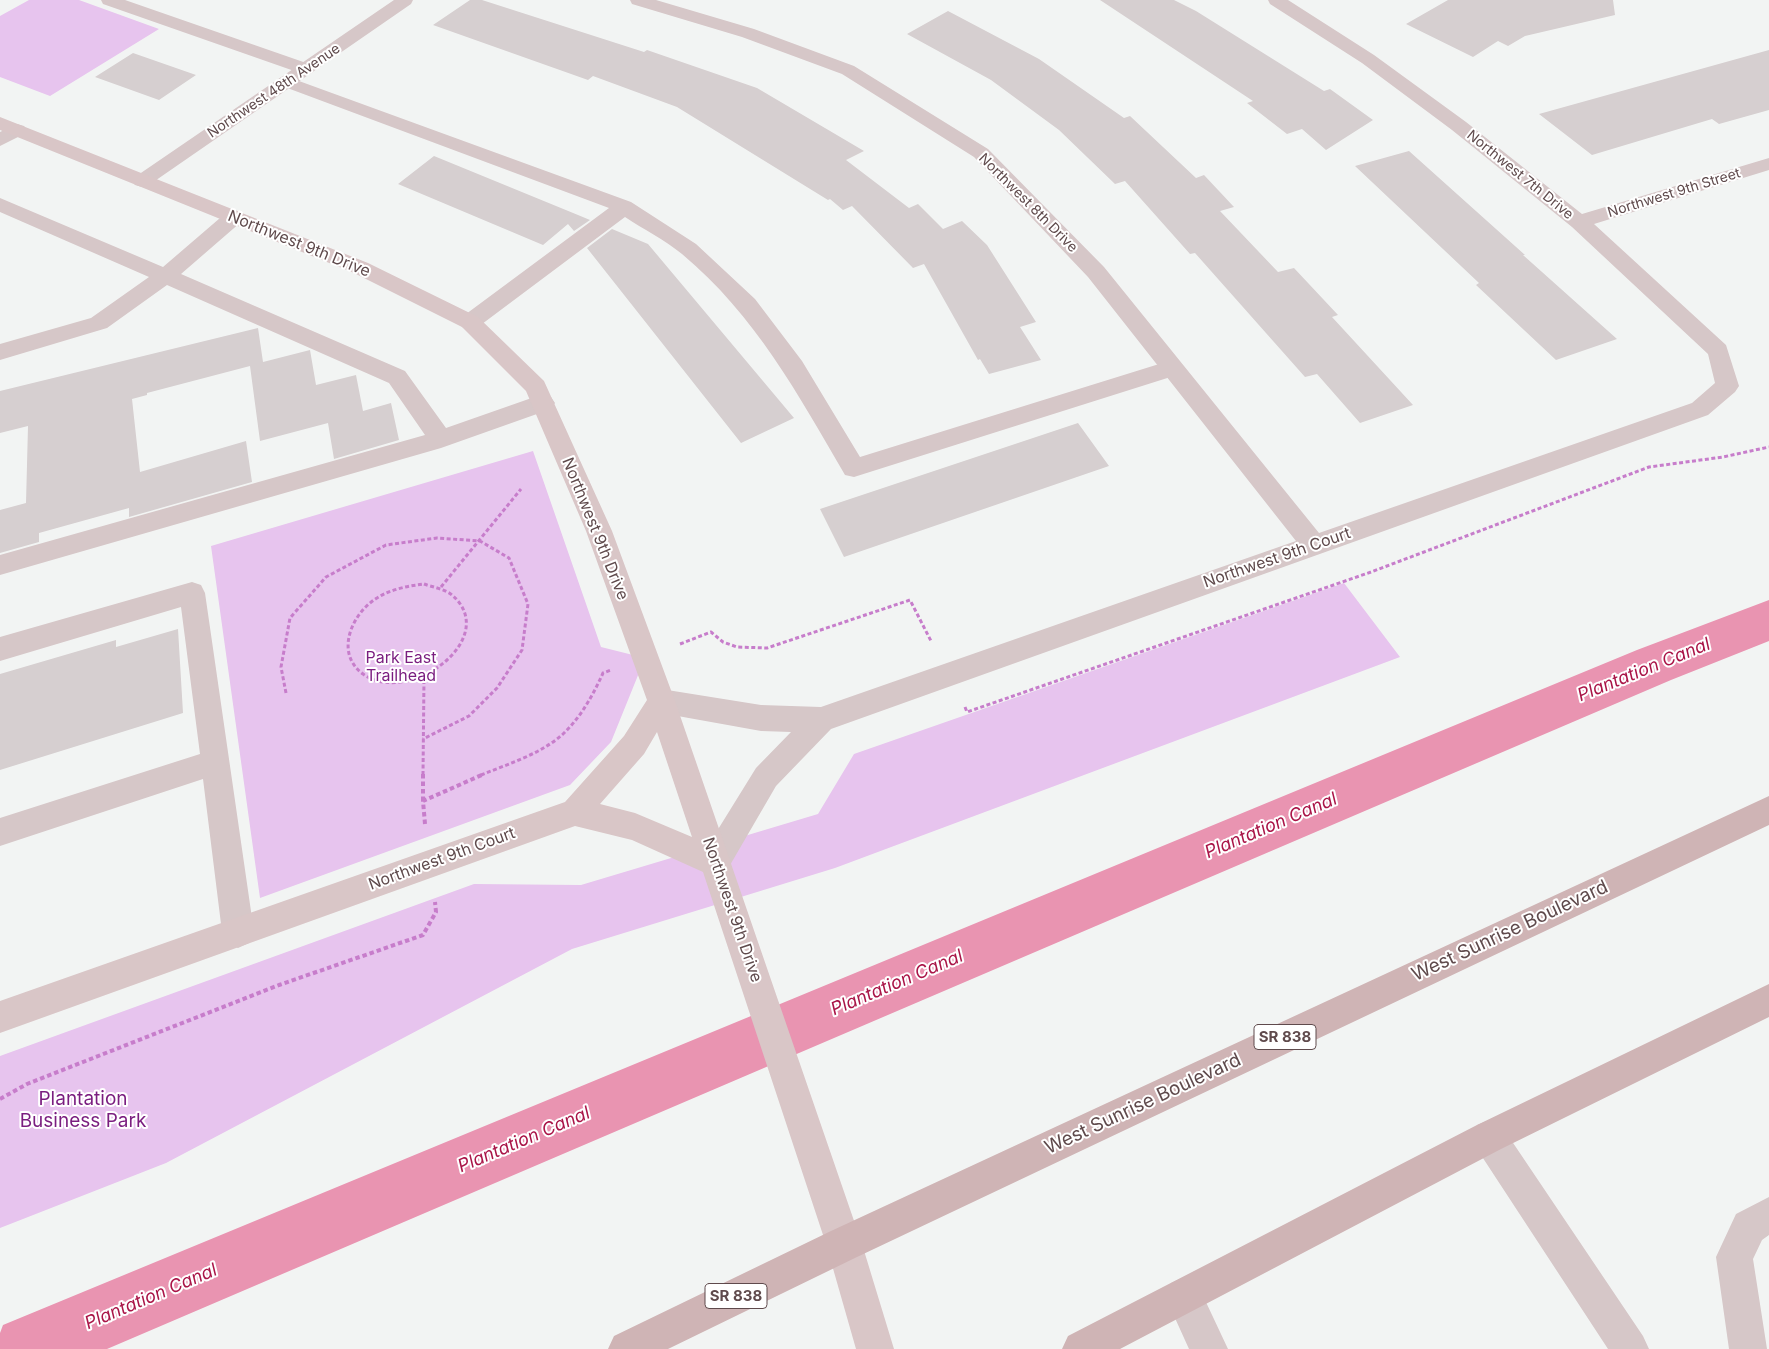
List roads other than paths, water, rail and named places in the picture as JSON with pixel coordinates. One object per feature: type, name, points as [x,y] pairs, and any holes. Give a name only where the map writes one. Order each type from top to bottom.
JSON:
[{"type":"main road","name":"West Sunrise Boulevard","points":[[627,1349],[844,1244],[1769,810]]},
{"type":"main road","points":[[1081,1349],[1489,1137],[1769,1000]]},
{"type":"street","points":[[110,0],[306,69]]},
{"type":"street","name":"Northwest 48th Avenue","points":[[142,181],[405,0]]},
{"type":"street","name":"Northwest 8th Drive","points":[[638,0],[748,33],[848,70],[981,153],[1096,272],[1314,546]]},
{"type":"street","name":"Northwest 7th Drive","points":[[1276,0],[1375,65],[1459,126],[1579,222],[1718,351],[1728,386]]},
{"type":"street","points":[[288,82],[624,207],[689,249],[747,304],[794,367],[854,468],[1172,368]]},
{"type":"street","name":"Northwest 9th Drive","points":[[6,131],[142,181],[361,268],[470,322],[536,387],[599,531],[661,701],[844,1244],[875,1349]]},
{"type":"street","name":"Northwest 9th Street","points":[[1579,222],[1769,164]]},
{"type":"street","points":[[0,204],[397,377],[440,439]]},
{"type":"street","points":[[470,322],[624,207]]},
{"type":"street","points":[[0,352],[99,323],[164,277],[234,217]]},
{"type":"street","name":"Northwest 9th Court","points":[[661,701],[762,718],[821,720],[1700,409],[1728,386]]},
{"type":"street","points":[[0,565],[440,439],[543,403]]},
{"type":"street","points":[[0,649],[192,593],[238,932]]},
{"type":"street","points":[[661,701],[634,745],[575,812],[636,827],[718,870]]},
{"type":"street","name":"Northwest 9th Court","points":[[718,870],[766,777],[821,720]]},
{"type":"street","points":[[0,832],[215,762]]},
{"type":"street","name":"Northwest 9th Court","points":[[0,1017],[575,812]]},
{"type":"street","points":[[1489,1137],[1630,1349]]},
{"type":"street","points":[[1748,1349],[1734,1256],[1749,1227],[1769,1215]]},
{"type":"street","points":[[1184,1296],[1209,1349]]},
{"type":"waterway","name":"Plantation Canal","points":[[27,1349],[1654,665],[1769,620]]},
{"type":"park label","name":"Park East Trailhead","points":[[401,667]]},
{"type":"park label","name":"Plantation Business Park","points":[[83,1110]]}]
